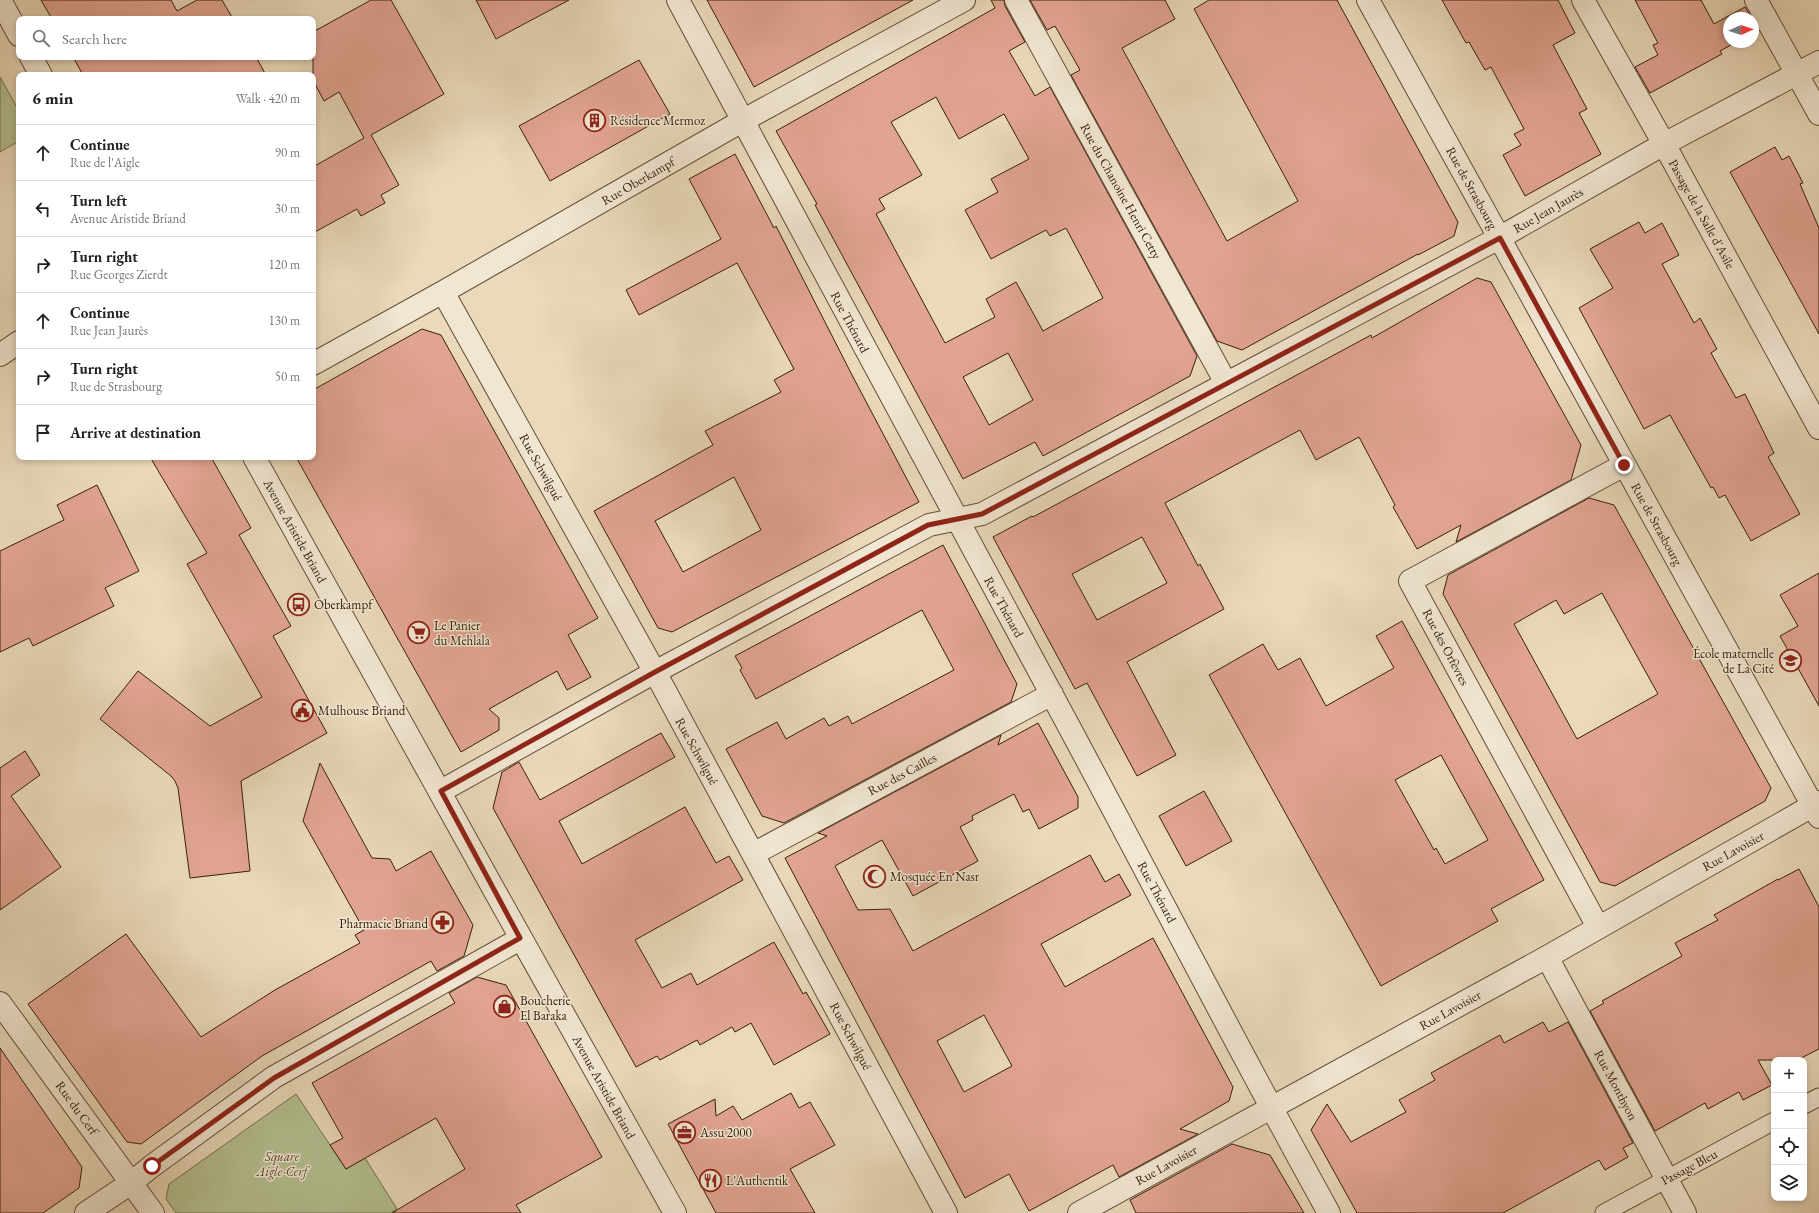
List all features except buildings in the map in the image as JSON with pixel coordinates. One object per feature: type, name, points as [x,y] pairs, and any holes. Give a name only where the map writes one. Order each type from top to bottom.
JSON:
[{"type":"street","points":[[0,0],[16,29]]},
{"type":"street","name":"Rue Thénard","points":[[678,0],[956,519],[1052,694],[1271,1108],[1329,1213]]},
{"type":"street","name":"Rue Oberkampf","points":[[316,362],[443,292],[742,121],[964,0]]},
{"type":"street","name":"Rue du Chanoine Henri Cetty","points":[[1016,0],[1226,383]]},
{"type":"street","name":"Rue de Strasbourg","points":[[1368,0],[1624,465],[1817,808]]},
{"type":"street","name":"Passage de la Salle d'Asile","points":[[1583,0],[1664,144],[1819,428]]},
{"type":"street","points":[[1756,0],[1819,114]]},
{"type":"street","points":[[33,60],[39,72]]},
{"type":"street","name":"Rue Jean Jaurès","points":[[441,791],[655,672],[928,525],[982,514],[1500,238],[1664,144],[1819,62]]},
{"type":"street","name":"Rue Schwilgué","points":[[443,292],[655,672],[946,1213]]},
{"type":"street","points":[[0,355],[16,344]]},
{"type":"street","name":"Avenue Aristide Briand","points":[[256,460],[441,791],[520,938],[675,1213]]},
{"type":"street","name":"Rue des Orfèvres","points":[[1598,928],[1410,581],[1624,465]]},
{"type":"street","name":"Rue des Cailles","points":[[753,854],[1052,694]]},
{"type":"street","name":"Rue Lavoisier","points":[[1079,1213],[1817,808]]},
{"type":"street","points":[[86,1213],[131,1183],[152,1166],[274,1078],[520,938]]},
{"type":"street","name":"Rue Monthyon","points":[[1547,957],[1685,1213]]},
{"type":"street","name":"Rue du Cerf","points":[[0,1004],[153,1213]]},
{"type":"lane","points":[[1807,1103],[1819,1097]]},
{"type":"lane","name":"Passage Bleu","points":[[1604,1213],[1771,1123]]},
{"type":"green space","points":[[0,77],[16,106],[16,143],[0,152]]},
{"type":"green space","name":"Square Aigle-Cerf","points":[[296,1094],[346,1169],[365,1158],[397,1209],[390,1213],[176,1213],[166,1199],[169,1184]]},
{"type":"place","name":"Résidence Mermoz","points":[[594,120]]},
{"type":"place","name":"Oberkampf","points":[[298,604]]},
{"type":"place","name":"Le Panier du Mehlala","points":[[419,632]]},
{"type":"place","name":"École maternelle de La Cité","points":[[1790,660]]},
{"type":"place","name":"Mulhouse Briand","points":[[303,710]]},
{"type":"place","name":"Mosquée En Nasr","points":[[875,876]]},
{"type":"place","name":"Pharmacie Briand","points":[[443,923]]},
{"type":"place","name":"Boucherie El Baraka","points":[[505,1007]]},
{"type":"place","name":"Assu 2000","points":[[685,1132]]},
{"type":"place","name":"L'Authentik","points":[[710,1180]]},
{"type":"route","points":[[152,1166],[274,1078],[520,938],[441,791],[655,672],[928,525],[982,514],[1500,238],[1624,465]]}]
